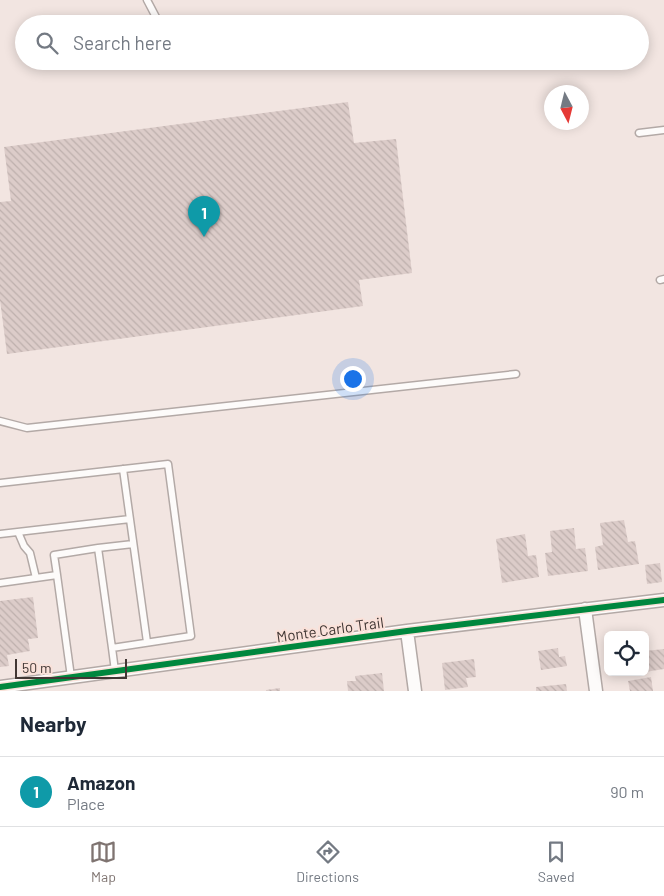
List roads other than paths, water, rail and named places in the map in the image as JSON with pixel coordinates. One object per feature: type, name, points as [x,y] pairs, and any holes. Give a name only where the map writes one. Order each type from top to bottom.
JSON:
[{"type":"street","name":"Monte Carlo Trail","points":[[0,687],[41,686],[71,677],[407,631],[664,600]]},
{"type":"street","points":[[585,609],[596,691]]},
{"type":"street","points":[[407,631],[415,691]]},
{"type":"lane","points":[[147,0],[154,15]]},
{"type":"lane","points":[[639,134],[664,130]]},
{"type":"lane","points":[[0,421],[27,428],[516,374]]},
{"type":"lane","points":[[0,483],[168,464],[191,636],[112,648]]},
{"type":"lane","points":[[123,469],[147,642]]},
{"type":"lane","points":[[0,534],[130,519]]},
{"type":"lane","points":[[18,532],[24,546],[30,553],[36,578]]},
{"type":"lane","points":[[71,677],[54,555],[133,544]]},
{"type":"lane","points":[[98,548],[115,671]]},
{"type":"lane","points":[[0,583],[57,575]]},
{"type":"place","name":"Amazon","points":[[204,237]]}]
